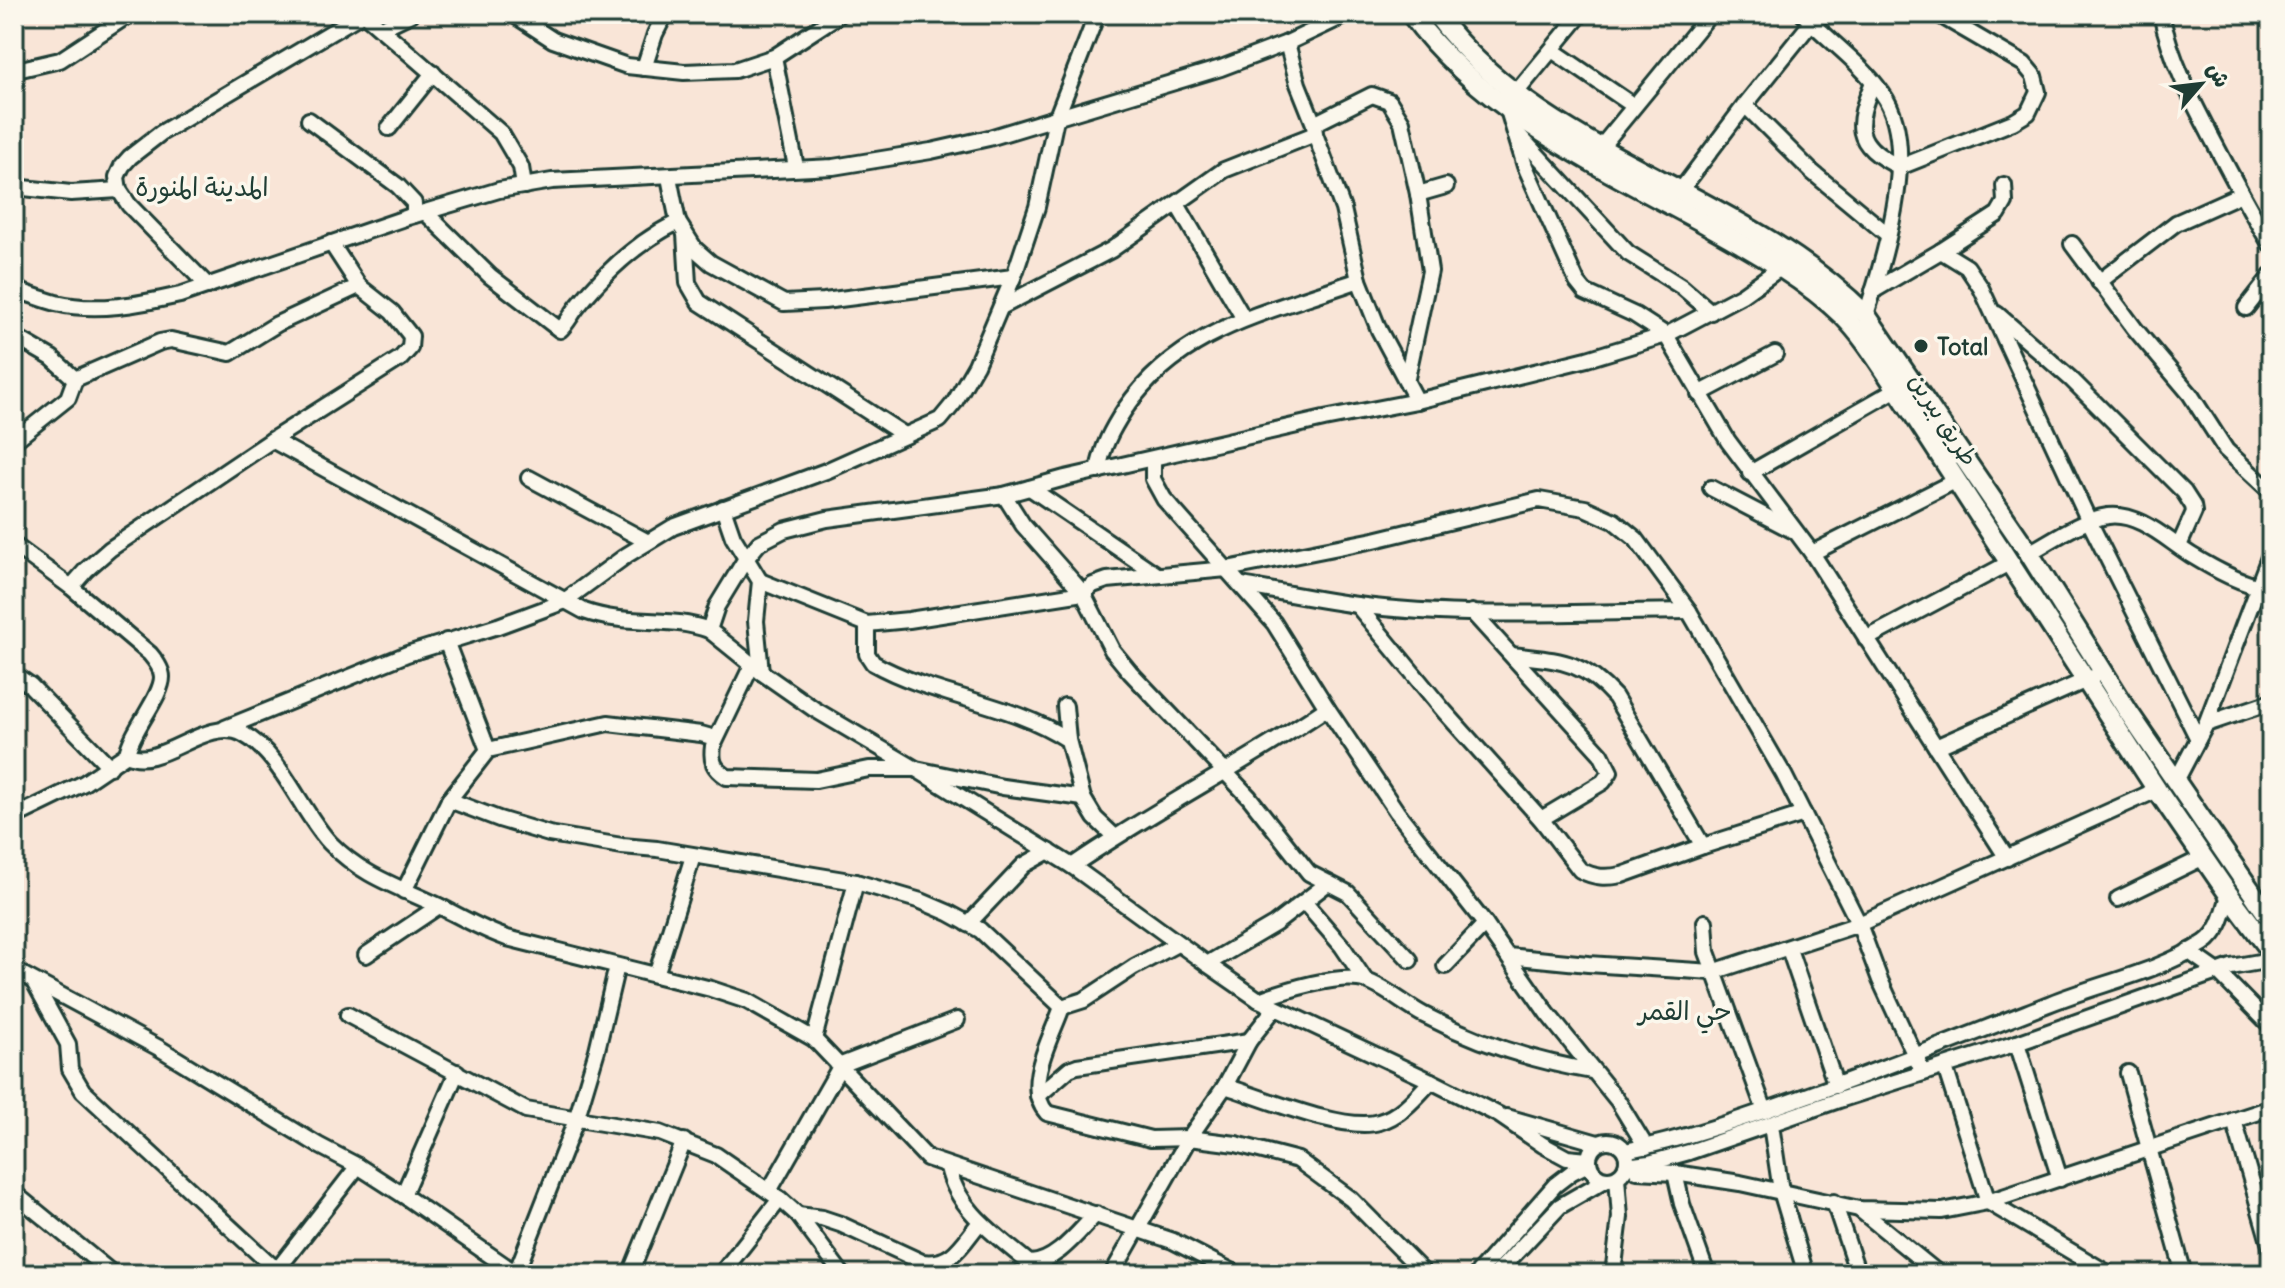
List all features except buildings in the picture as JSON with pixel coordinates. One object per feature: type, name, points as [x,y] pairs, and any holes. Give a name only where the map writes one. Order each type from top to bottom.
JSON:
[{"type":"main road","name":"طريق بيرين","points":[[1411,14],[1443,54],[1512,102],[1780,268],[1844,317],[1862,337],[2011,562],[2176,781],[2269,915]]},
{"type":"main road","name":"طريق بيرين","points":[[1436,14],[1512,102],[1681,190],[1812,266],[1839,287],[1866,315],[2029,553],[2157,790],[2271,951]]},
{"type":"street","points":[[21,69],[60,60],[130,14]]},
{"type":"street","points":[[208,286],[119,190],[117,177],[122,166],[161,133],[363,14],[501,133],[521,167],[524,186]]},
{"type":"street","points":[[382,28],[411,14]]},
{"type":"street","points":[[513,14],[553,40],[627,66],[684,72],[735,70],[774,57],[840,14]]},
{"type":"street","points":[[644,68],[665,14]]},
{"type":"street","points":[[127,754],[139,759],[153,755],[407,654],[563,602],[673,527],[826,471],[940,420],[954,403],[976,365],[1013,277],[1037,207],[1056,119],[1097,14]]},
{"type":"street","points":[[14,289],[58,304],[116,307],[169,298],[499,190],[552,181],[833,167],[931,151],[1056,119],[1221,68],[1287,43],[1348,14]]},
{"type":"street","points":[[1581,14],[1512,102],[1514,130],[1525,166],[1580,287],[1666,335],[1699,394],[1750,473],[1812,553],[2007,858]]},
{"type":"street","points":[[1601,147],[1710,14]]},
{"type":"street","points":[[1873,82],[1860,119],[1860,130],[1880,157],[1900,167],[2021,118],[2033,105],[2038,92],[2034,76],[2024,64],[1938,14]]},
{"type":"street","points":[[2161,14],[2178,71],[2241,194],[2271,245]]},
{"type":"street","points":[[1681,190],[1807,18],[1873,82],[1884,95],[1897,123],[1900,167],[1866,315]]},
{"type":"street","points":[[1287,43],[1298,84],[1343,209],[1359,280],[1379,330],[1417,401]]},
{"type":"street","points":[[1552,50],[1634,106]]},
{"type":"street","points":[[774,57],[796,167]]},
{"type":"street","points":[[389,128],[433,73]]},
{"type":"street","points":[[1001,307],[1111,250],[1224,170],[1314,129],[1366,96],[1381,96],[1389,101],[1402,122],[1418,194],[1429,277],[1407,378]]},
{"type":"street","points":[[1745,105],[1811,171],[1887,234]]},
{"type":"street","points":[[309,120],[398,186],[420,214],[490,276],[560,330],[579,304],[623,260],[648,239],[681,228]]},
{"type":"street","points":[[1514,130],[1628,253],[1682,287],[1711,312]]},
{"type":"street","points":[[669,177],[681,228],[688,283],[699,302],[906,436]]},
{"type":"street","points":[[1873,291],[2002,210],[2004,185]]},
{"type":"street","points":[[1418,194],[1446,186]]},
{"type":"street","points":[[14,187],[71,193],[119,190]]},
{"type":"street","points":[[2099,282],[2176,223],[2241,194]]},
{"type":"street","points":[[1177,204],[1244,319]]},
{"type":"street","points":[[681,228],[695,249],[711,263],[784,303],[824,301],[1013,277]]},
{"type":"street","points":[[71,587],[110,549],[401,358],[410,348],[411,336],[403,324],[359,286],[331,243]]},
{"type":"street","points":[[2072,244],[2135,329],[2190,394],[2226,450],[2271,492]]},
{"type":"street","points":[[1941,251],[1967,267],[1991,308],[2089,521],[2198,739]]},
{"type":"street","points":[[709,630],[717,606],[759,543],[801,525],[1004,495],[1587,359],[1666,335],[1755,287],[1780,268]]},
{"type":"street","points":[[2246,308],[2271,276]]},
{"type":"street","points":[[1098,471],[1104,445],[1134,396],[1175,355],[1194,342],[1244,319],[1359,280]]},
{"type":"street","points":[[14,441],[68,398],[75,379],[171,340],[230,353],[277,324],[359,286]]},
{"type":"street","points":[[1991,308],[2071,379],[2184,492],[2194,512],[2179,546]]},
{"type":"street","points":[[14,336],[52,358],[75,379]]},
{"type":"street","points":[[1699,394],[1775,354]]},
{"type":"street","points":[[1750,473],[1897,389]]},
{"type":"street","points":[[272,440],[563,602],[615,620],[690,623],[709,630],[814,709],[1072,866],[1259,1000],[1499,1115],[1555,1151],[1588,1162],[1596,1175],[1683,1154],[2017,1043],[2218,972],[2271,960]]},
{"type":"street","points":[[1153,459],[1153,479],[1164,499],[1274,623],[1397,812],[1485,924],[1547,1013],[1629,1116],[1646,1147]]},
{"type":"street","points":[[529,478],[648,542]]},
{"type":"street","points":[[1812,553],[1955,481]]},
{"type":"street","points":[[1030,488],[1156,574]]},
{"type":"street","points":[[1711,488],[1795,532]]},
{"type":"street","points":[[1004,495],[1023,525],[1083,593],[1121,662],[1249,797],[1309,873],[1348,893],[1410,960]]},
{"type":"street","points":[[723,508],[733,537],[760,581],[867,624],[1083,593],[1107,580],[1227,569],[1374,540],[1539,500],[1585,508],[1614,521],[1636,539],[1689,611],[1804,814],[1859,924],[1880,980],[1923,1073]]},
{"type":"street","points":[[2029,553],[2089,521],[2125,516],[2148,526],[2208,564],[2265,588]]},
{"type":"street","points":[[14,545],[71,587],[150,654],[161,670],[160,686],[135,730],[127,754],[84,783],[14,817]]},
{"type":"street","points":[[2176,781],[2206,724],[2265,588],[2271,552]]},
{"type":"street","points":[[1866,639],[2011,562]]},
{"type":"street","points":[[760,581],[756,621],[757,668],[715,738],[711,761],[718,771],[727,777],[816,780],[869,769],[916,769],[1003,787],[1083,798]]},
{"type":"street","points":[[1242,585],[1357,605],[1472,612],[1689,611]]},
{"type":"street","points":[[1357,605],[1444,711],[1541,819],[1580,870],[1596,877],[1622,875],[1804,814]]},
{"type":"street","points":[[1472,612],[1601,754],[1610,772],[1603,782],[1541,819]]},
{"type":"street","points":[[867,624],[867,654],[873,663],[1041,725],[1068,740]]},
{"type":"street","points":[[446,641],[488,750]]},
{"type":"street","points":[[1512,655],[1566,664],[1595,676],[1615,697],[1703,846]]},
{"type":"street","points":[[14,674],[30,685],[110,767]]},
{"type":"street","points":[[1936,747],[2094,676]]},
{"type":"street","points":[[2206,724],[2271,702]]},
{"type":"street","points":[[1065,706],[1068,740],[1083,798],[1095,818],[1115,837]]},
{"type":"street","points":[[1072,866],[1327,708]]},
{"type":"street","points":[[404,891],[449,800],[488,750],[608,723],[715,738]]},
{"type":"street","points":[[225,728],[243,734],[272,760],[316,826],[344,857],[370,876],[439,906],[483,930],[507,938],[747,1001],[814,1039],[927,1158],[1188,1247],[1237,1274]]},
{"type":"street","points":[[1508,956],[1713,972],[1859,924],[2157,790]]},
{"type":"street","points":[[449,800],[549,834],[856,882],[921,901],[968,924],[1003,949],[1062,1007]]},
{"type":"street","points":[[968,924],[1024,865],[1049,851]]},
{"type":"street","points":[[656,975],[693,856]]},
{"type":"street","points":[[2118,899],[2204,857]]},
{"type":"street","points":[[814,1039],[856,882]]},
{"type":"street","points":[[1207,964],[1305,903],[1328,883]]},
{"type":"street","points":[[1496,1274],[1560,1206],[1620,1169],[1646,1147],[1836,1086],[2188,951],[2207,941],[2214,933],[2229,895]]},
{"type":"street","points":[[1305,903],[1342,946],[1365,980],[1415,1010],[1483,1043],[1527,1058],[1592,1071]]},
{"type":"street","points":[[366,955],[439,906]]},
{"type":"street","points":[[1705,922],[1707,952],[1713,972],[1765,1111]]},
{"type":"street","points":[[1445,966],[1485,924]]},
{"type":"street","points":[[1062,1007],[1084,1000],[1134,967],[1177,944]]},
{"type":"street","points":[[1789,949],[1836,1086]]},
{"type":"street","points":[[2188,951],[2218,972],[2271,1026]]},
{"type":"street","points":[[14,970],[159,1048],[358,1166],[517,1274],[576,1120],[617,966]]},
{"type":"street","points":[[1259,1000],[1301,985],[1365,980]]},
{"type":"street","points":[[34,982],[68,1044],[70,1069],[83,1091],[271,1265],[281,1265],[358,1166]]},
{"type":"street","points":[[1062,1007],[1038,1075],[1038,1096],[1047,1113],[1151,1139],[1189,1138],[1236,1144],[1298,1160],[1351,1199],[1425,1274]]},
{"type":"street","points":[[1112,1274],[1189,1138],[1225,1086],[1249,1041],[1275,1008]]},
{"type":"street","points":[[348,1015],[526,1110],[660,1133],[716,1155],[775,1195],[798,1215],[842,1274]]},
{"type":"street","points":[[721,1274],[775,1195],[841,1065],[957,1020]]},
{"type":"street","points":[[1038,1096],[1069,1069],[1077,1066],[1249,1041]]},
{"type":"street","points":[[2017,1043],[2060,1179]]},
{"type":"street","points":[[1945,1067],[1988,1202],[2109,1274]]},
{"type":"street","points":[[403,1195],[457,1072]]},
{"type":"street","points":[[2128,1073],[2184,1274]]},
{"type":"street","points":[[1225,1086],[1340,1121],[1367,1125],[1398,1113],[1431,1081]]},
{"type":"street","points":[[1620,1169],[1675,1173],[1781,1191],[1859,1209],[1942,1211],[1988,1202],[2271,1108]]},
{"type":"street","points":[[1499,1115],[1598,1143],[1613,1141],[1620,1169],[1620,1217],[1613,1274]]},
{"type":"street","points":[[2234,1120],[2271,1249]]},
{"type":"street","points":[[1771,1125],[1781,1191],[1806,1274]]},
{"type":"street","points":[[1676,1138],[1691,1176]]},
{"type":"street","points":[[630,1274],[684,1141]]},
{"type":"street","points":[[1477,1274],[1555,1185],[1588,1162],[1591,1150],[1598,1143]]},
{"type":"street","points":[[948,1167],[953,1185],[980,1222],[1029,1263],[1036,1263],[1059,1250],[1096,1214]]},
{"type":"street","points":[[1675,1173],[1682,1204],[1707,1274]]},
{"type":"street","points":[[14,1193],[113,1274]]},
{"type":"street","points":[[1834,1202],[1858,1274]]},
{"type":"street","points":[[1859,1209],[1939,1274]]},
{"type":"street","points":[[798,1215],[822,1218],[922,1262],[933,1263],[942,1263],[951,1256],[980,1222]]},
{"type":"street","points":[[2262,1274],[2271,1272]]},
{"type":"place","name":"Total","points":[[1921,346]]},
{"type":"district","name":"المدينة المنورة","points":[[202,186]]},
{"type":"district","name":"حي القمر","points":[[1685,1010]]}]
